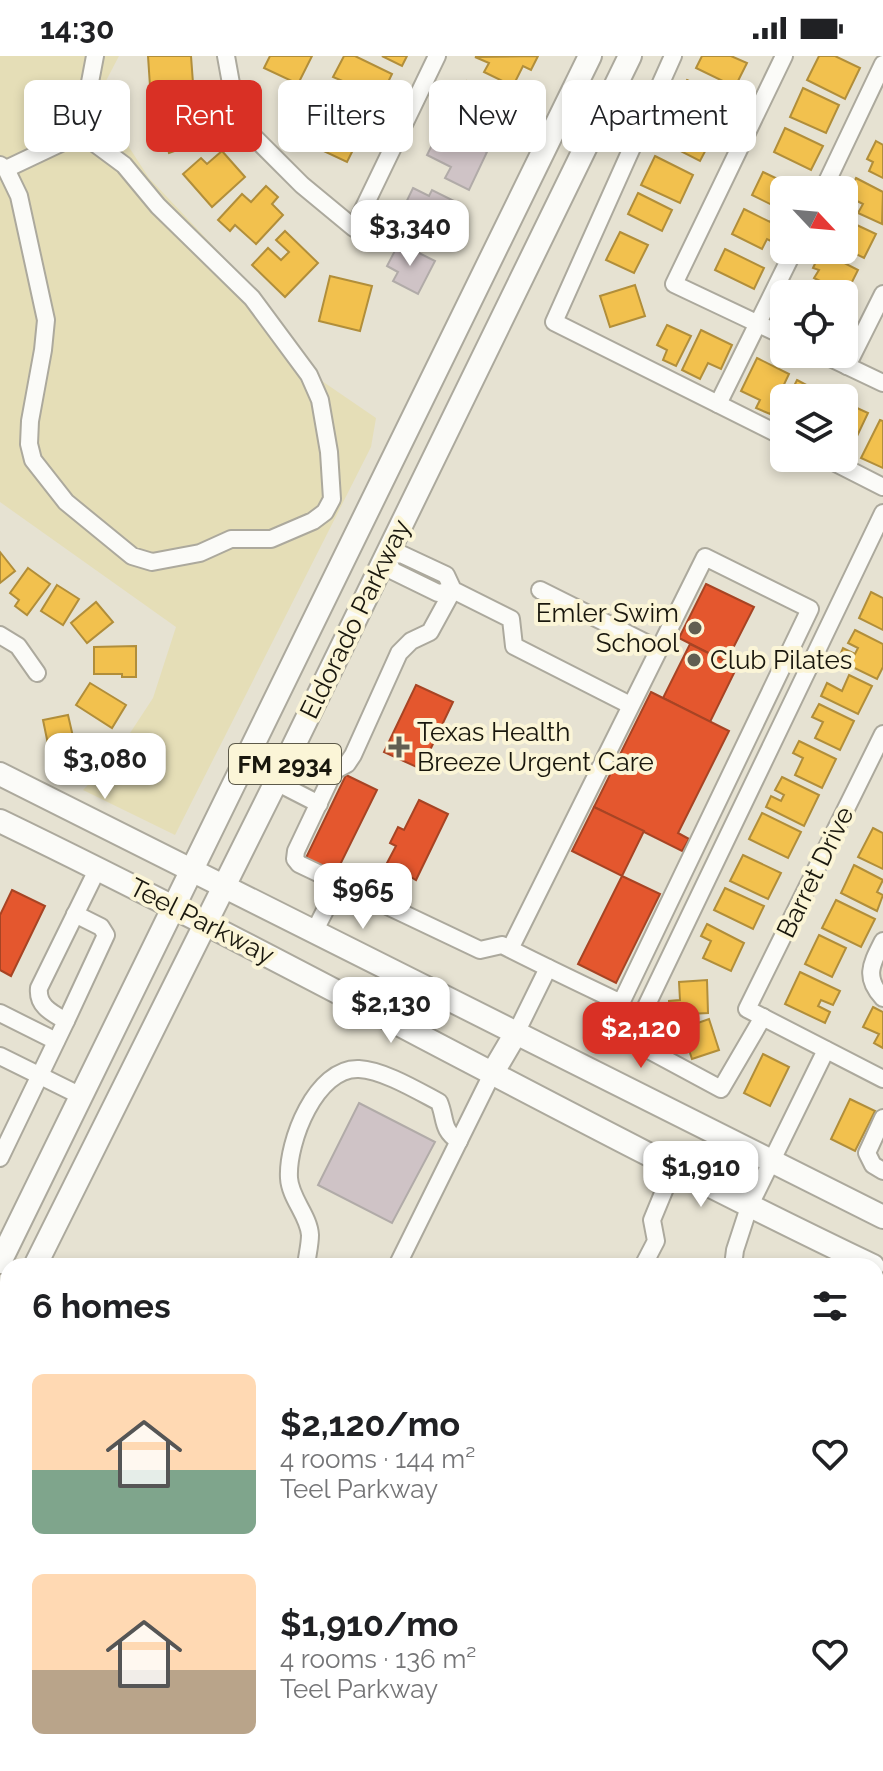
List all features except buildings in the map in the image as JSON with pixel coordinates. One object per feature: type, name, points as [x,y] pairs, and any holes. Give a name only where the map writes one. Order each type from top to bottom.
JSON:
[{"type":"main road","name":"Eldorado Parkway","points":[[2,1258],[590,56]]},
{"type":"main road","name":"Eldorado Parkway","points":[[39,1258],[276,782],[630,56]]},
{"type":"main road","points":[[352,540],[385,556]]},
{"type":"main road","name":"Teel Parkway","points":[[0,774],[883,1217]]},
{"type":"main road","name":"Teel Parkway","points":[[0,821],[173,905],[673,1169],[855,1258]]},
{"type":"main road","points":[[493,1072],[516,1033]]},
{"type":"street","points":[[90,80],[95,56]]},
{"type":"street","points":[[226,56],[232,89],[252,135],[302,185],[354,228],[437,56]]},
{"type":"street","points":[[673,56],[554,322],[770,430]]},
{"type":"street","points":[[770,329],[674,284],[784,56]]},
{"type":"street","points":[[830,176],[883,64]]},
{"type":"street","points":[[39,152],[3,167],[19,196],[46,320],[30,421],[29,444],[33,460],[66,502],[132,556],[152,562],[200,553],[231,539],[271,539],[313,521],[325,512],[332,499],[329,452],[320,400],[309,375],[252,298],[158,206],[124,165],[106,152]]},
{"type":"street","points":[[718,404],[787,264]]},
{"type":"street","points":[[858,344],[883,294]]},
{"type":"street","points":[[851,368],[883,383]]},
{"type":"street","points":[[854,472],[883,487]]},
{"type":"street","name":"Barret Drive","points":[[883,513],[630,1040],[721,1089],[883,734]]},
{"type":"street","points":[[385,556],[393,571],[438,593],[453,590],[511,619],[514,646],[630,705]]},
{"type":"street","points":[[453,590],[430,632],[411,641],[399,653],[353,755],[347,764],[334,771],[295,859],[299,864],[480,950],[499,944],[621,1003],[810,609],[705,557],[510,949]]},
{"type":"street","points":[[540,590],[658,649]]},
{"type":"street","points":[[0,635],[18,646],[37,673]]},
{"type":"street","points":[[276,782],[319,804]]},
{"type":"street","points":[[66,1021],[42,1005],[39,988],[98,868]]},
{"type":"street","points":[[314,932],[339,883]]},
{"type":"street","points":[[0,1158],[5,1136],[39,1075],[106,935],[101,927],[75,914]]},
{"type":"street","points":[[883,941],[870,976],[873,988],[883,998]]},
{"type":"street","points":[[516,1033],[548,968]]},
{"type":"street","points":[[0,1013],[56,1041]]},
{"type":"street","points":[[755,1013],[883,1079]]},
{"type":"street","points":[[734,1258],[749,1207],[826,1050]]},
{"type":"street","points":[[0,1056],[81,1096]]},
{"type":"street","points":[[307,1258],[310,1233],[289,1180],[291,1155],[306,1108],[330,1078],[341,1072],[360,1069],[408,1086],[439,1102],[444,1127],[459,1141]]},
{"type":"street","points":[[401,1258],[493,1072]]},
{"type":"street","points":[[883,1118],[867,1153],[873,1165],[883,1171]]},
{"type":"street","points":[[647,1258],[656,1241],[652,1220],[673,1169]]},
{"type":"shaded area","points":[[0,56],[119,56],[106,80],[24,80],[24,152],[130,152],[130,149],[149,178],[219,252],[319,379],[376,418],[371,447],[175,835],[83,790],[113,759],[153,698],[176,627],[0,502]]},
{"type":"place","name":"Emler Swim School","points":[[695,628]]},
{"type":"place","name":"Club Pilates","points":[[694,660]]},
{"type":"place","name":"Texas Health Breeze Urgent Care","points":[[399,747]]}]
